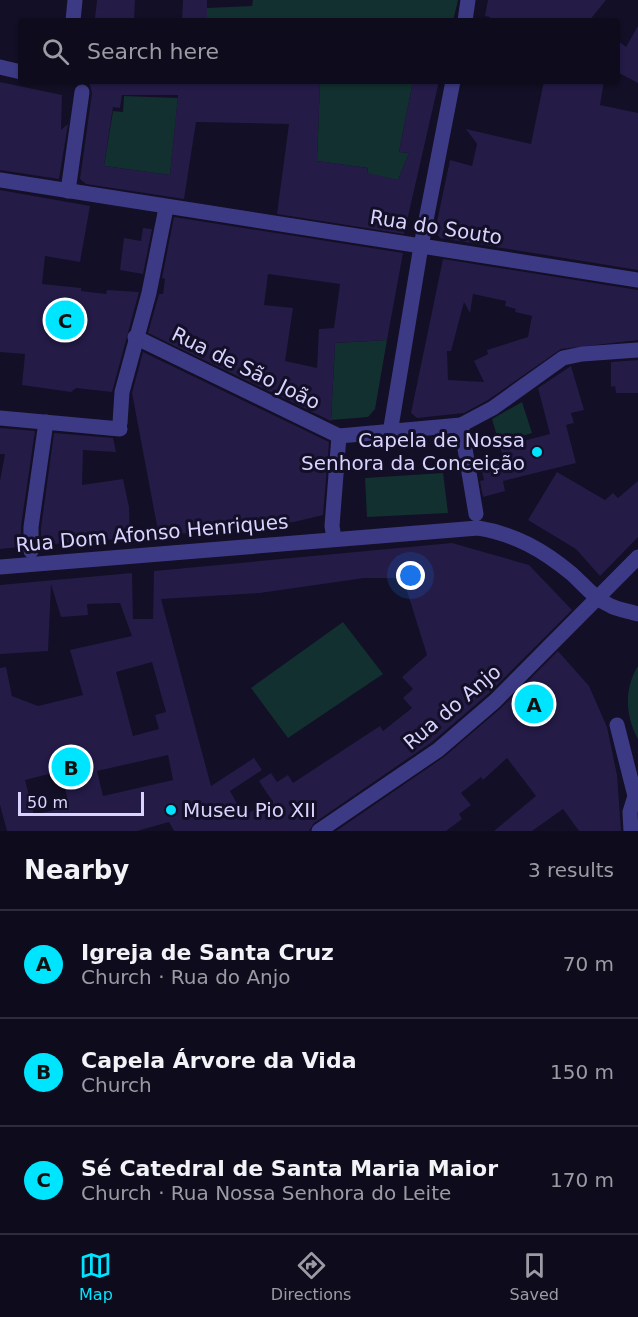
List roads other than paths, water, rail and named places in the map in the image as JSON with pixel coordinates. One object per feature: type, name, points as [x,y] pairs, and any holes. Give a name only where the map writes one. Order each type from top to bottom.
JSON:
[{"type":"street","points":[[73,18],[75,0]]},
{"type":"street","points":[[465,18],[468,0]]},
{"type":"street","points":[[0,67],[18,71]]},
{"type":"street","points":[[390,433],[421,246],[452,84]]},
{"type":"street","points":[[68,190],[82,93]]},
{"type":"street","name":"Rua do Souto","points":[[0,180],[68,190],[115,206],[229,212],[421,246],[638,280]]},
{"type":"street","points":[[0,418],[120,426],[122,393],[135,337],[149,293],[166,208]]},
{"type":"street","name":"Rua de São João","points":[[135,337],[344,436]]},
{"type":"street","points":[[334,538],[332,526],[344,436],[456,426],[493,408],[563,358],[582,354],[638,350]]},
{"type":"street","points":[[31,551],[31,528],[46,422]]},
{"type":"street","points":[[456,426],[476,514]]},
{"type":"street","name":"Rua Dom Afonso Henriques","points":[[0,567],[457,527],[507,533],[548,555],[597,598],[612,607],[638,614]]},
{"type":"street","name":"Rua do Anjo","points":[[319,831],[438,750],[495,701],[638,557]]},
{"type":"street","points":[[617,725],[636,796],[630,812],[631,831]]},
{"type":"place","name":"Sé Catedral de Santa Maria Maior","points":[[65,320]]},
{"type":"place","name":"Capela de Nossa Senhora da Conceição","points":[[537,452]]},
{"type":"place","name":"Igreja de Santa Cruz","points":[[534,704]]},
{"type":"place","name":"Capela Árvore da Vida","points":[[71,767]]},
{"type":"place","name":"Museu Pio XII","points":[[171,810]]}]
